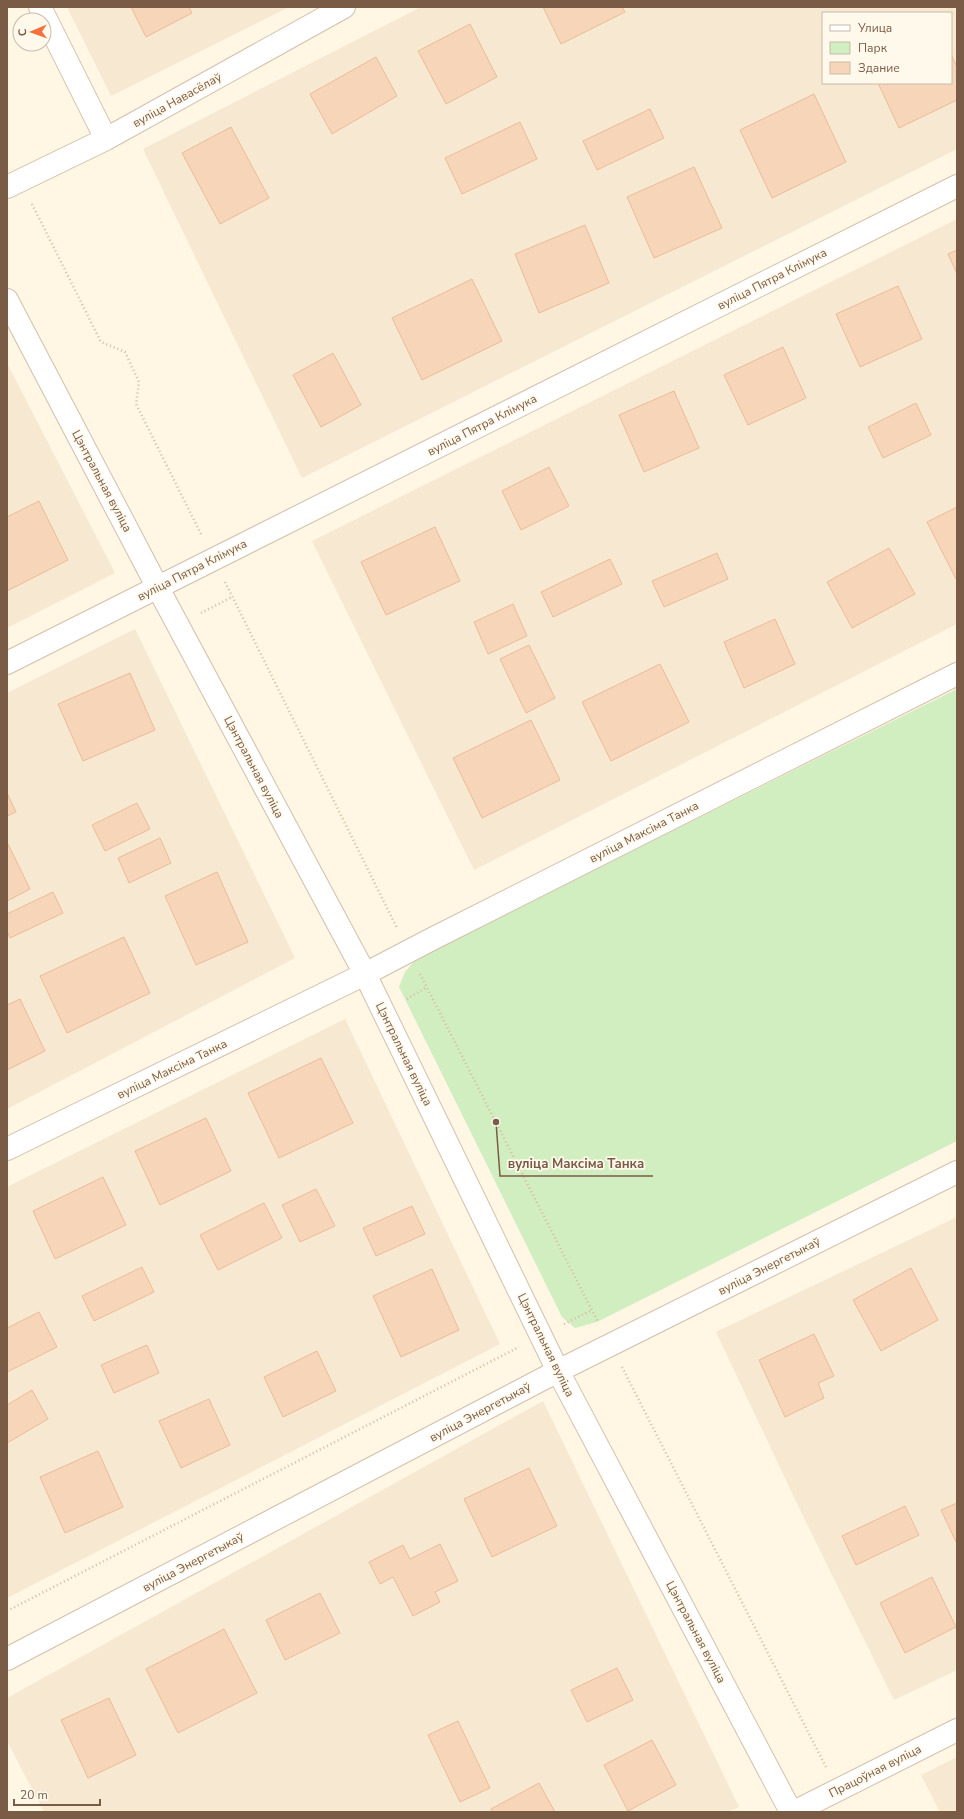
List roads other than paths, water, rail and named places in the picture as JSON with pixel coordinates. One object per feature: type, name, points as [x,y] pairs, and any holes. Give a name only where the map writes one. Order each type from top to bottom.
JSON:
[{"type":"street","points":[[40,7],[106,140]]},
{"type":"street","name":"вуліца Навасёлаў","points":[[14,184],[106,140],[344,7]]},
{"type":"street","name":"вуліца Пятра Клімука","points":[[7,663],[957,186]]},
{"type":"street","name":"Цэнтральная вуліца","points":[[7,300],[158,588],[365,974],[558,1371],[793,1812]]},
{"type":"street","name":"вуліца Максіма Танка","points":[[7,1149],[365,974],[957,674]]},
{"type":"street","name":"вуліца Энергетыкаў","points":[[7,1659],[558,1371],[957,1172]]},
{"type":"street","name":"Працоўная вуліца","points":[[793,1812],[957,1730]]},
{"type":"place","name":"вуліца Максіма Танка","points":[[496,1122]]}]
